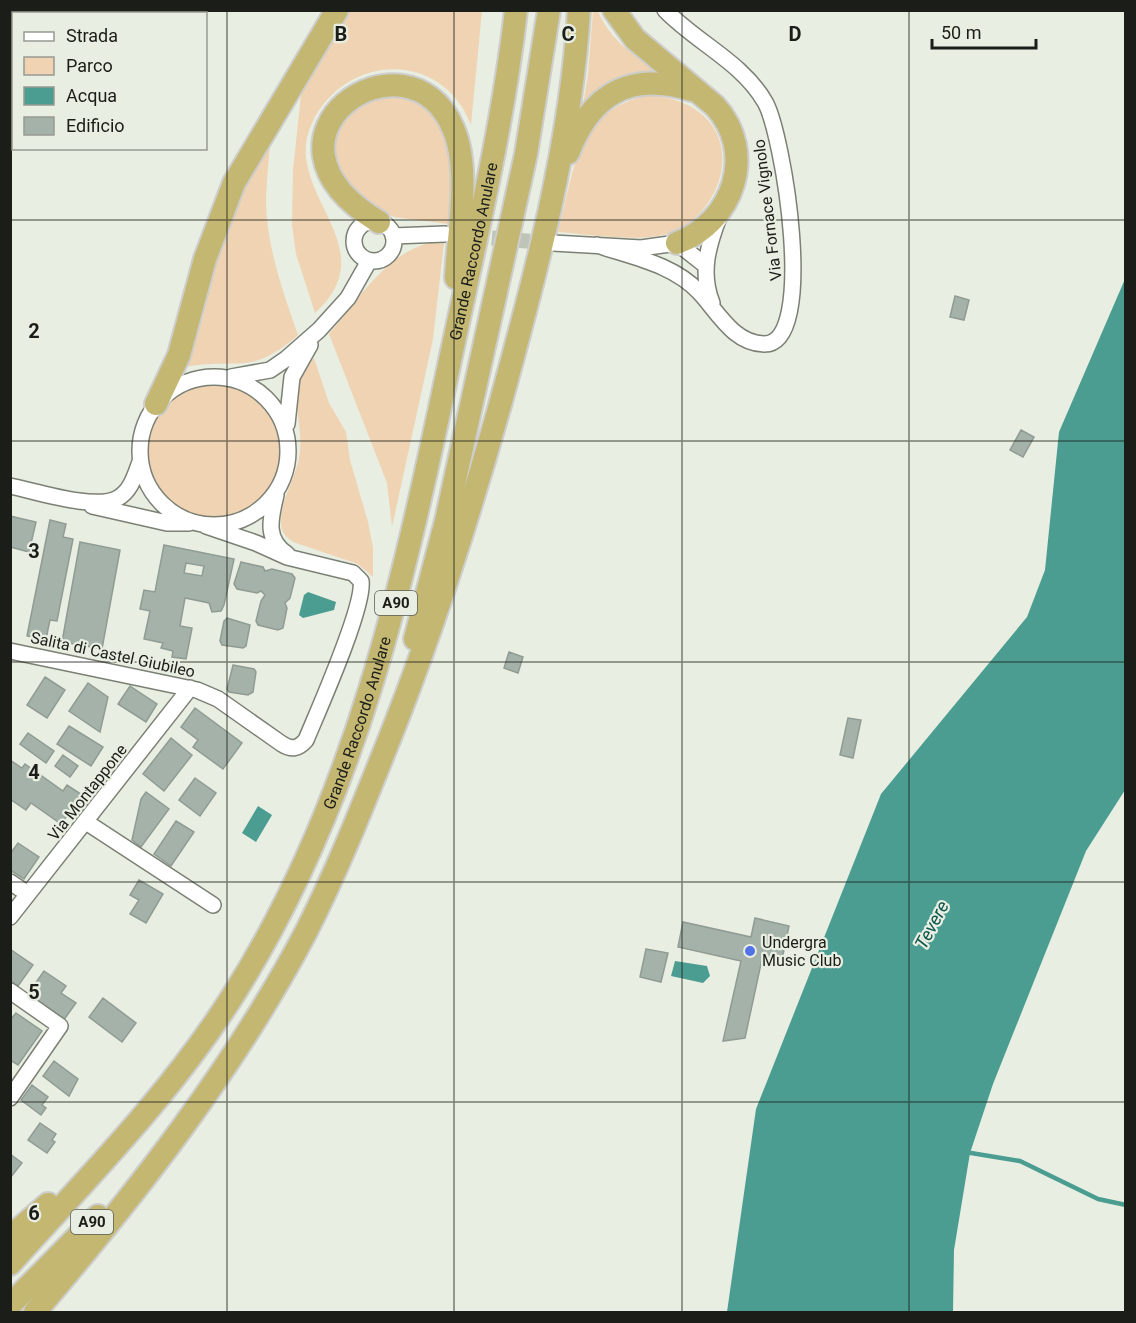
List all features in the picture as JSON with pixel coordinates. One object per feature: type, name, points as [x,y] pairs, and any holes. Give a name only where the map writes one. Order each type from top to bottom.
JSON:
[{"type":"highway","points":[[156,404],[179,355],[206,259],[234,183],[337,10]]},
{"type":"highway","name":"Grande Raccordo Anulare","points":[[10,1264],[124,1137],[189,1059],[232,998],[279,916],[323,824],[361,724],[388,631],[450,358],[497,134],[516,10]]},
{"type":"highway","name":"Grande Raccordo Anulare","points":[[388,742],[446,521],[491,317],[526,154],[549,10]]},
{"type":"highway","name":"Grande Raccordo Anulare","points":[[35,1312],[71,1270],[173,1139],[247,1031],[305,934],[354,831],[426,648],[472,505],[519,336],[552,197],[573,76],[579,10]]},
{"type":"highway","points":[[614,10],[635,39],[724,116],[736,147],[736,180],[722,208],[705,228],[677,243]]},
{"type":"highway","points":[[552,197],[584,119],[609,95],[636,83],[654,82],[697,91]]},
{"type":"highway","points":[[386,229],[351,204],[334,185],[324,164],[323,146],[331,121],[347,101],[369,88],[395,85],[424,94],[439,107],[453,128],[458,146],[461,199],[450,358]]},
{"type":"highway","name":"Grande Raccordo Anulare","points":[[10,1237],[124,1137]]},
{"type":"highway","name":"Grande Raccordo Anulare","points":[[10,1305],[173,1139]]},
{"type":"highway","points":[[45,1312],[71,1270]]},
{"type":"street","name":"Via Fornace Vignolo","points":[[597,245],[661,266],[698,291],[737,335],[753,342],[772,343],[780,339],[787,327],[793,302],[794,275],[781,156],[771,116],[749,80],[665,10]]},
{"type":"street","name":"Via Fornace Vignolo","points":[[717,314],[709,295],[705,265],[722,208]]},
{"type":"street","points":[[386,229],[393,247],[386,257],[369,261],[357,252],[355,234],[367,222],[386,229],[445,234]]},
{"type":"street","points":[[553,243],[641,248],[677,243],[705,265]]},
{"type":"street","points":[[223,378],[274,368],[319,330],[348,298],[369,261]]},
{"type":"street","points":[[287,430],[277,408],[262,393],[244,382],[223,378],[201,378],[184,382],[164,395],[156,404],[142,432],[140,462],[149,489],[159,503],[169,511],[200,524],[228,524],[250,517],[267,503],[279,482],[287,456],[288,398],[292,377],[319,330]]},
{"type":"street","name":"Salita di Castel Giubileo","points":[[82,501],[117,498],[129,487],[140,462]]},
{"type":"street","name":"Salita di Castel Giubileo","points":[[279,482],[271,521],[272,538],[278,548],[294,559]]},
{"type":"street","name":"Salita di Castel Giubileo","points":[[10,486],[82,501],[100,509],[147,519],[173,524],[200,524],[294,559],[357,576],[362,591],[345,642],[306,740],[293,749],[282,744],[214,697],[190,688],[10,651]]},
{"type":"street","name":"Via Montappone","points":[[10,916],[190,688]]},
{"type":"street","points":[[86,822],[213,905]]},
{"type":"street","points":[[10,882],[28,894]]},
{"type":"street","points":[[10,991],[60,1026],[10,1098]]},
{"type":"green space","points":[[347,11],[482,11],[471,125],[457,100],[439,83],[417,73],[393,69],[369,73],[347,83],[327,100],[312,123],[306,148],[309,172],[338,242],[341,265],[335,288],[315,313],[296,254],[292,225],[293,170],[301,95],[315,64]]},
{"type":"green space","points":[[593,11],[598,11],[603,22],[617,40],[665,77],[582,111],[588,75]]},
{"type":"green space","points":[[379,93],[416,100],[430,109],[440,122],[447,138],[450,155],[451,191],[448,224],[394,217],[359,202],[330,153],[343,116]]},
{"type":"green space","points":[[649,95],[671,99],[691,107],[704,116],[715,131],[721,147],[722,164],[719,181],[711,197],[701,212],[688,224],[660,236],[632,238],[558,232],[575,165],[592,129],[606,114],[625,103]]},
{"type":"green space","points":[[271,134],[266,199],[269,234],[276,268],[298,335],[282,348],[255,361],[185,367],[202,320],[228,219]]},
{"type":"green space","points":[[428,243],[444,243],[433,339],[392,527],[387,483],[329,334],[385,268],[413,249]]},
{"type":"green space","points":[[314,358],[329,403],[346,432],[350,460],[373,548],[373,577],[358,564],[293,542],[282,529],[283,505],[300,451],[297,391],[305,369]]},
{"type":"green space","points":[[214,385],[239,390],[260,405],[275,426],[280,451],[275,476],[260,497],[239,512],[214,517],[189,512],[168,497],[153,476],[148,451],[153,426],[168,405],[189,390]]},
{"type":"water","name":"Tevere","points":[[1125,279],[1125,790],[1086,851],[993,1084],[970,1153],[954,1250],[953,1312],[727,1312],[756,1109],[881,794],[1027,617],[1045,570],[1059,432]]},
{"type":"water","points":[[308,592],[336,602],[334,610],[303,618],[299,615],[304,595]]},
{"type":"water","points":[[258,806],[272,815],[256,842],[242,833]]},
{"type":"water","points":[[675,961],[707,966],[710,976],[703,983],[671,976]]},
{"type":"building","points":[[955,296],[969,300],[964,320],[950,317]]},
{"type":"building","points":[[1021,430],[1034,437],[1023,457],[1010,450]]},
{"type":"building","points":[[10,516],[36,522],[29,552],[10,547]]},
{"type":"building","points":[[50,520],[66,524],[63,537],[73,539],[57,621],[50,620],[46,639],[27,636]]},
{"type":"building","points":[[80,542],[120,550],[102,649],[62,642]]},
{"type":"building","points":[[164,545],[234,559],[221,611],[212,612],[209,603],[185,598],[180,626],[192,628],[186,659],[172,657],[173,651],[161,648],[163,643],[144,639],[150,611],[140,609],[144,590],[155,592]],"holes":[[[186,563],[204,566],[202,576],[184,573]]]},
{"type":"building","points":[[241,562],[263,567],[265,571],[272,569],[292,574],[295,578],[290,598],[285,603],[287,608],[283,628],[278,630],[258,625],[256,621],[261,601],[265,595],[261,591],[257,593],[237,589],[234,584]]},
{"type":"building","points":[[227,618],[250,625],[246,646],[243,648],[222,645],[220,641],[224,621]]},
{"type":"building","points":[[509,652],[523,657],[518,673],[504,668]]},
{"type":"building","points":[[233,665],[254,669],[256,672],[253,692],[248,695],[229,692],[227,689]]},
{"type":"building","points":[[45,677],[65,690],[47,718],[27,705]]},
{"type":"building","points":[[88,683],[108,697],[100,732],[69,711]]},
{"type":"building","points":[[130,686],[157,704],[146,722],[118,704]]},
{"type":"building","points":[[195,708],[242,743],[223,769],[193,747],[198,740],[181,727]]},
{"type":"building","points":[[848,718],[861,720],[853,758],[840,755]]},
{"type":"building","points":[[69,726],[103,747],[91,766],[57,744]]},
{"type":"building","points":[[28,733],[54,751],[46,763],[20,744]]},
{"type":"building","points":[[171,738],[192,755],[164,791],[143,774]]},
{"type":"building","points":[[63,755],[78,766],[70,777],[55,766]]},
{"type":"building","points":[[10,760],[22,768],[25,764],[63,791],[67,785],[90,800],[77,819],[69,813],[61,824],[31,803],[26,810],[10,799]]},
{"type":"building","points":[[195,778],[216,793],[200,816],[179,800]]},
{"type":"building","points":[[146,792],[169,809],[141,847],[132,840],[141,799]]},
{"type":"building","points":[[176,821],[194,832],[171,866],[154,854]]},
{"type":"building","points":[[18,843],[39,857],[24,879],[10,870],[10,854]]},
{"type":"building","points":[[139,880],[163,894],[146,923],[130,914],[139,900],[130,895]]},
{"type":"building","points":[[755,918],[789,926],[781,964],[762,959],[745,1038],[723,1041],[741,961],[678,947],[683,922],[751,937]]},
{"type":"building","points":[[10,949],[33,965],[18,986],[10,980]]},
{"type":"building","points":[[646,949],[668,953],[661,982],[640,977]]},
{"type":"building","points":[[44,971],[66,986],[61,993],[76,1003],[63,1021],[27,995]]},
{"type":"building","points":[[103,998],[136,1023],[122,1042],[89,1017]]},
{"type":"building","points":[[16,1013],[42,1031],[18,1065],[10,1060],[10,1020]]},
{"type":"building","points":[[54,1061],[78,1079],[69,1096],[43,1076]]},
{"type":"building","points":[[32,1085],[48,1097],[42,1105],[46,1108],[41,1115],[21,1100]]},
{"type":"building","points":[[40,1123],[56,1134],[52,1140],[55,1142],[47,1153],[28,1140]]},
{"type":"building","points":[[10,1154],[22,1163],[10,1178]]},
{"type":"waterway","points":[[965,1152],[1020,1161],[1098,1199],[1126,1205]]},
{"type":"tunnel","points":[[469,236],[549,243]]},
{"type":"place","name":"Undergra Music Club","points":[[750,951]]}]
